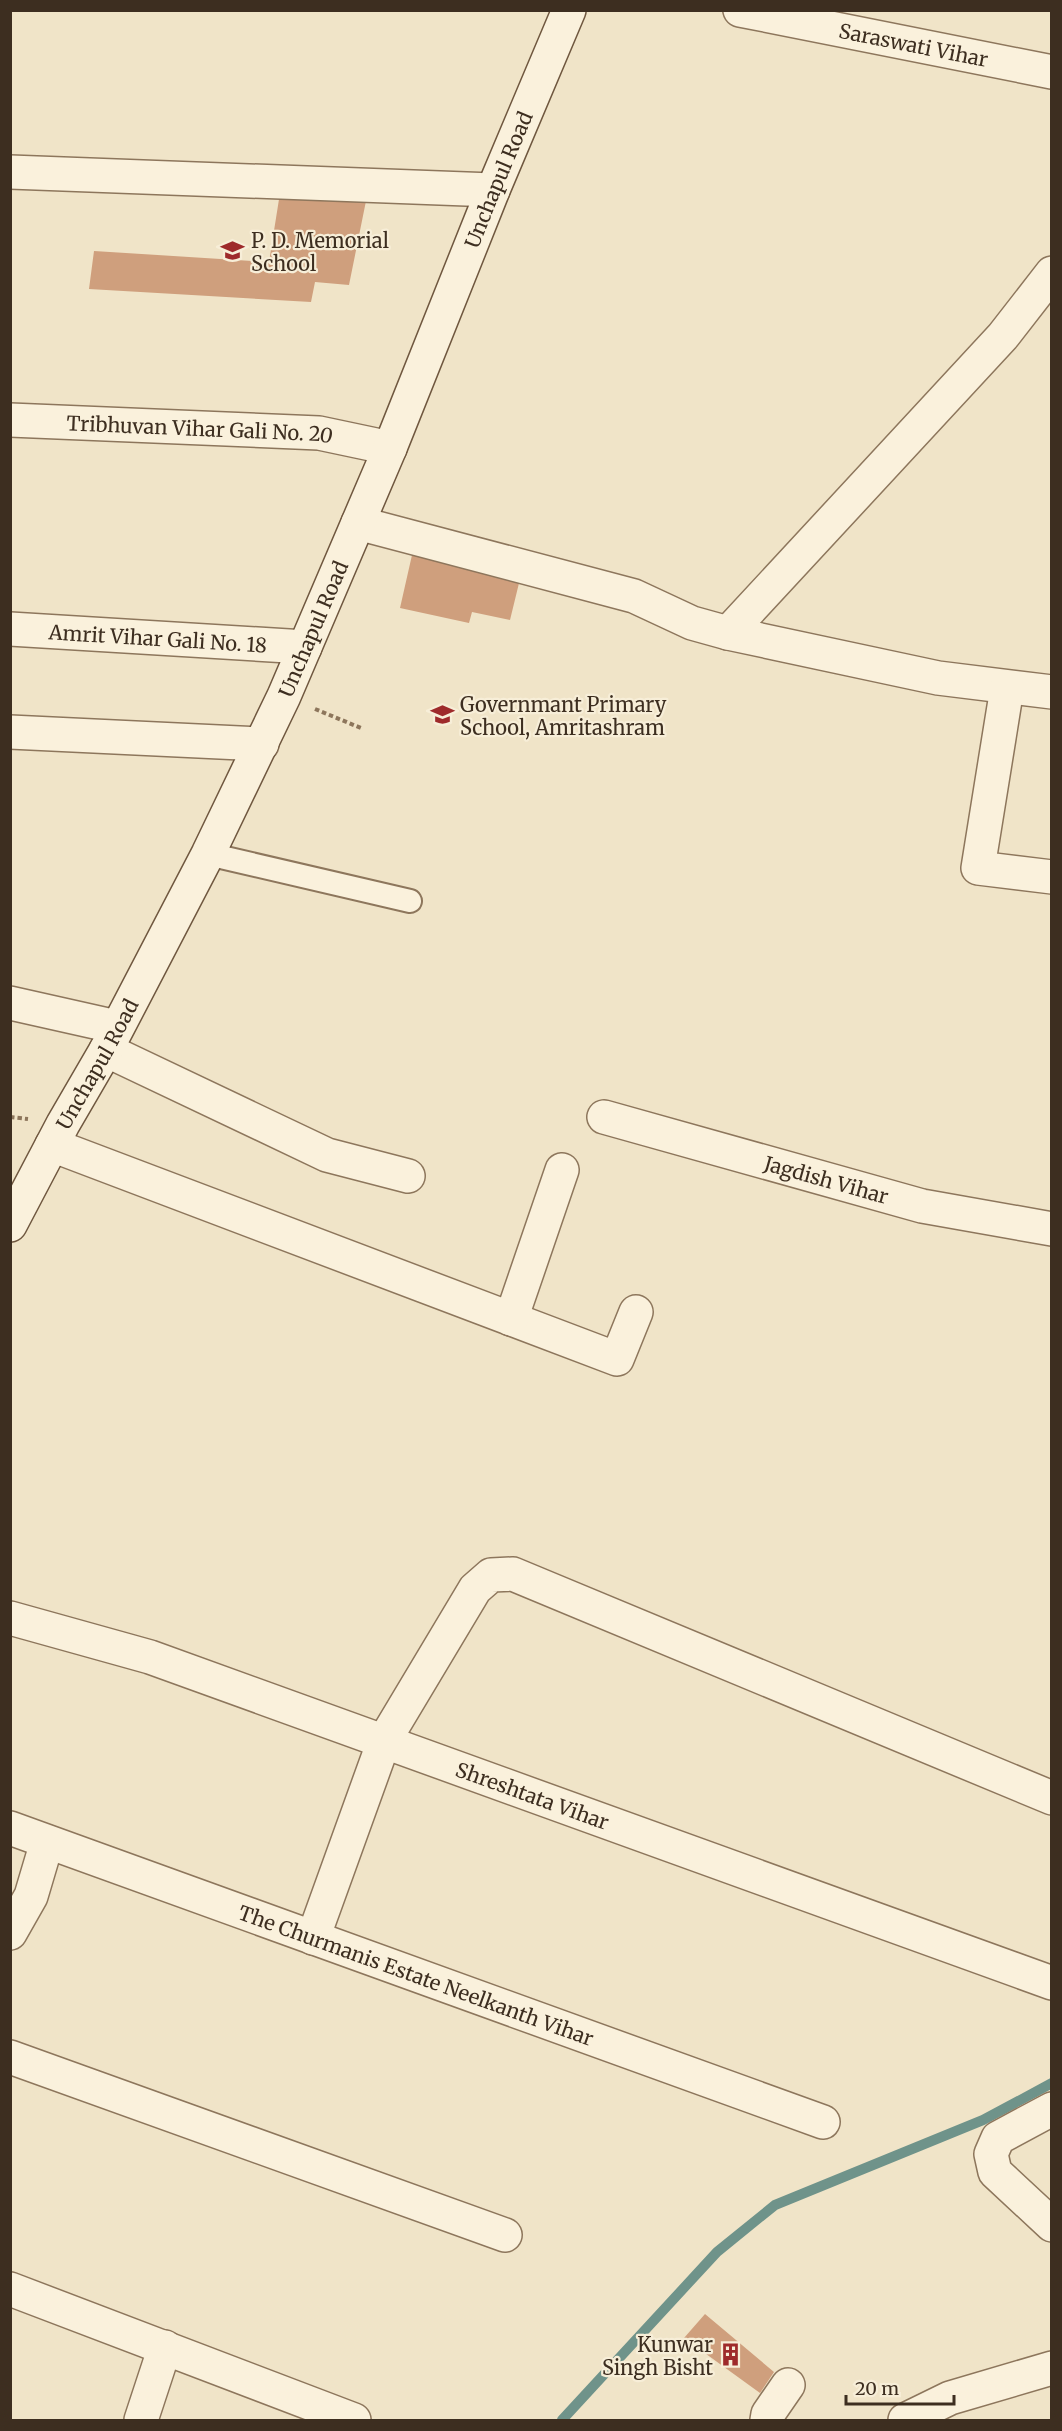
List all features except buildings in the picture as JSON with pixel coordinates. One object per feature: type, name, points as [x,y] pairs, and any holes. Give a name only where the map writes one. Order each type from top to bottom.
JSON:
[{"type":"street","name":"Unchapul Road","points":[[10,1225],[112,1038],[208,854],[262,744],[390,448],[493,190],[569,10]]},
{"type":"street","name":"Saraswati Vihar","points":[[740,10],[1052,72]]},
{"type":"street","points":[[10,172],[493,190]]},
{"type":"street","points":[[728,633],[1003,336],[1052,273]]},
{"type":"street","name":"Tribhuvan Vihar Gali No. 20","points":[[10,420],[319,433],[390,448]]},
{"type":"street","points":[[358,523],[634,596],[692,624],[728,633],[938,678],[1052,692]]},
{"type":"street","name":"Amrit Vihar Gali No. 18","points":[[10,629],[305,647]]},
{"type":"street","points":[[1007,688],[978,868],[1052,876]]},
{"type":"street","points":[[10,732],[262,744]]},
{"type":"street","points":[[10,1003],[112,1038],[327,1155],[408,1176]]},
{"type":"street","name":"Jagdish Vihar","points":[[604,1117],[922,1206],[1052,1229]]},
{"type":"street","points":[[52,1145],[617,1359],[636,1312]]},
{"type":"street","points":[[511,1319],[562,1170]]},
{"type":"street","points":[[313,1938],[384,1741],[475,1590],[491,1575],[513,1574],[1052,1798]]},
{"type":"street","name":"Shreshtata Vihar","points":[[10,1618],[150,1657],[1052,1983]]},
{"type":"street","name":"The Churmanis Estate Neelkanth Vihar","points":[[10,1828],[823,2122]]},
{"type":"street","points":[[10,1933],[31,1896],[46,1842]]},
{"type":"street","points":[[10,2057],[505,2235]]},
{"type":"street","points":[[1052,2109],[998,2138],[991,2154],[995,2172],[1052,2225]]},
{"type":"street","points":[[10,2289],[349,2420]]},
{"type":"street","points":[[141,2421],[165,2347]]},
{"type":"street","points":[[905,2421],[950,2398],[1052,2368]]},
{"type":"street","points":[[767,2421],[768,2414],[788,2385]]},
{"type":"lane","points":[[208,854],[410,901]]},
{"type":"path","points":[[284,696],[361,728]]},
{"type":"waterway","points":[[562,2420],[717,2252],[775,2205],[983,2120],[1052,2083]]},
{"type":"place","name":"P. D. Memorial School","points":[[233,251]]},
{"type":"place","name":"Governmant Primary School, Amritashram","points":[[442,715]]},
{"type":"place","name":"Kunwar Singh Bisht","points":[[731,2355]]}]
